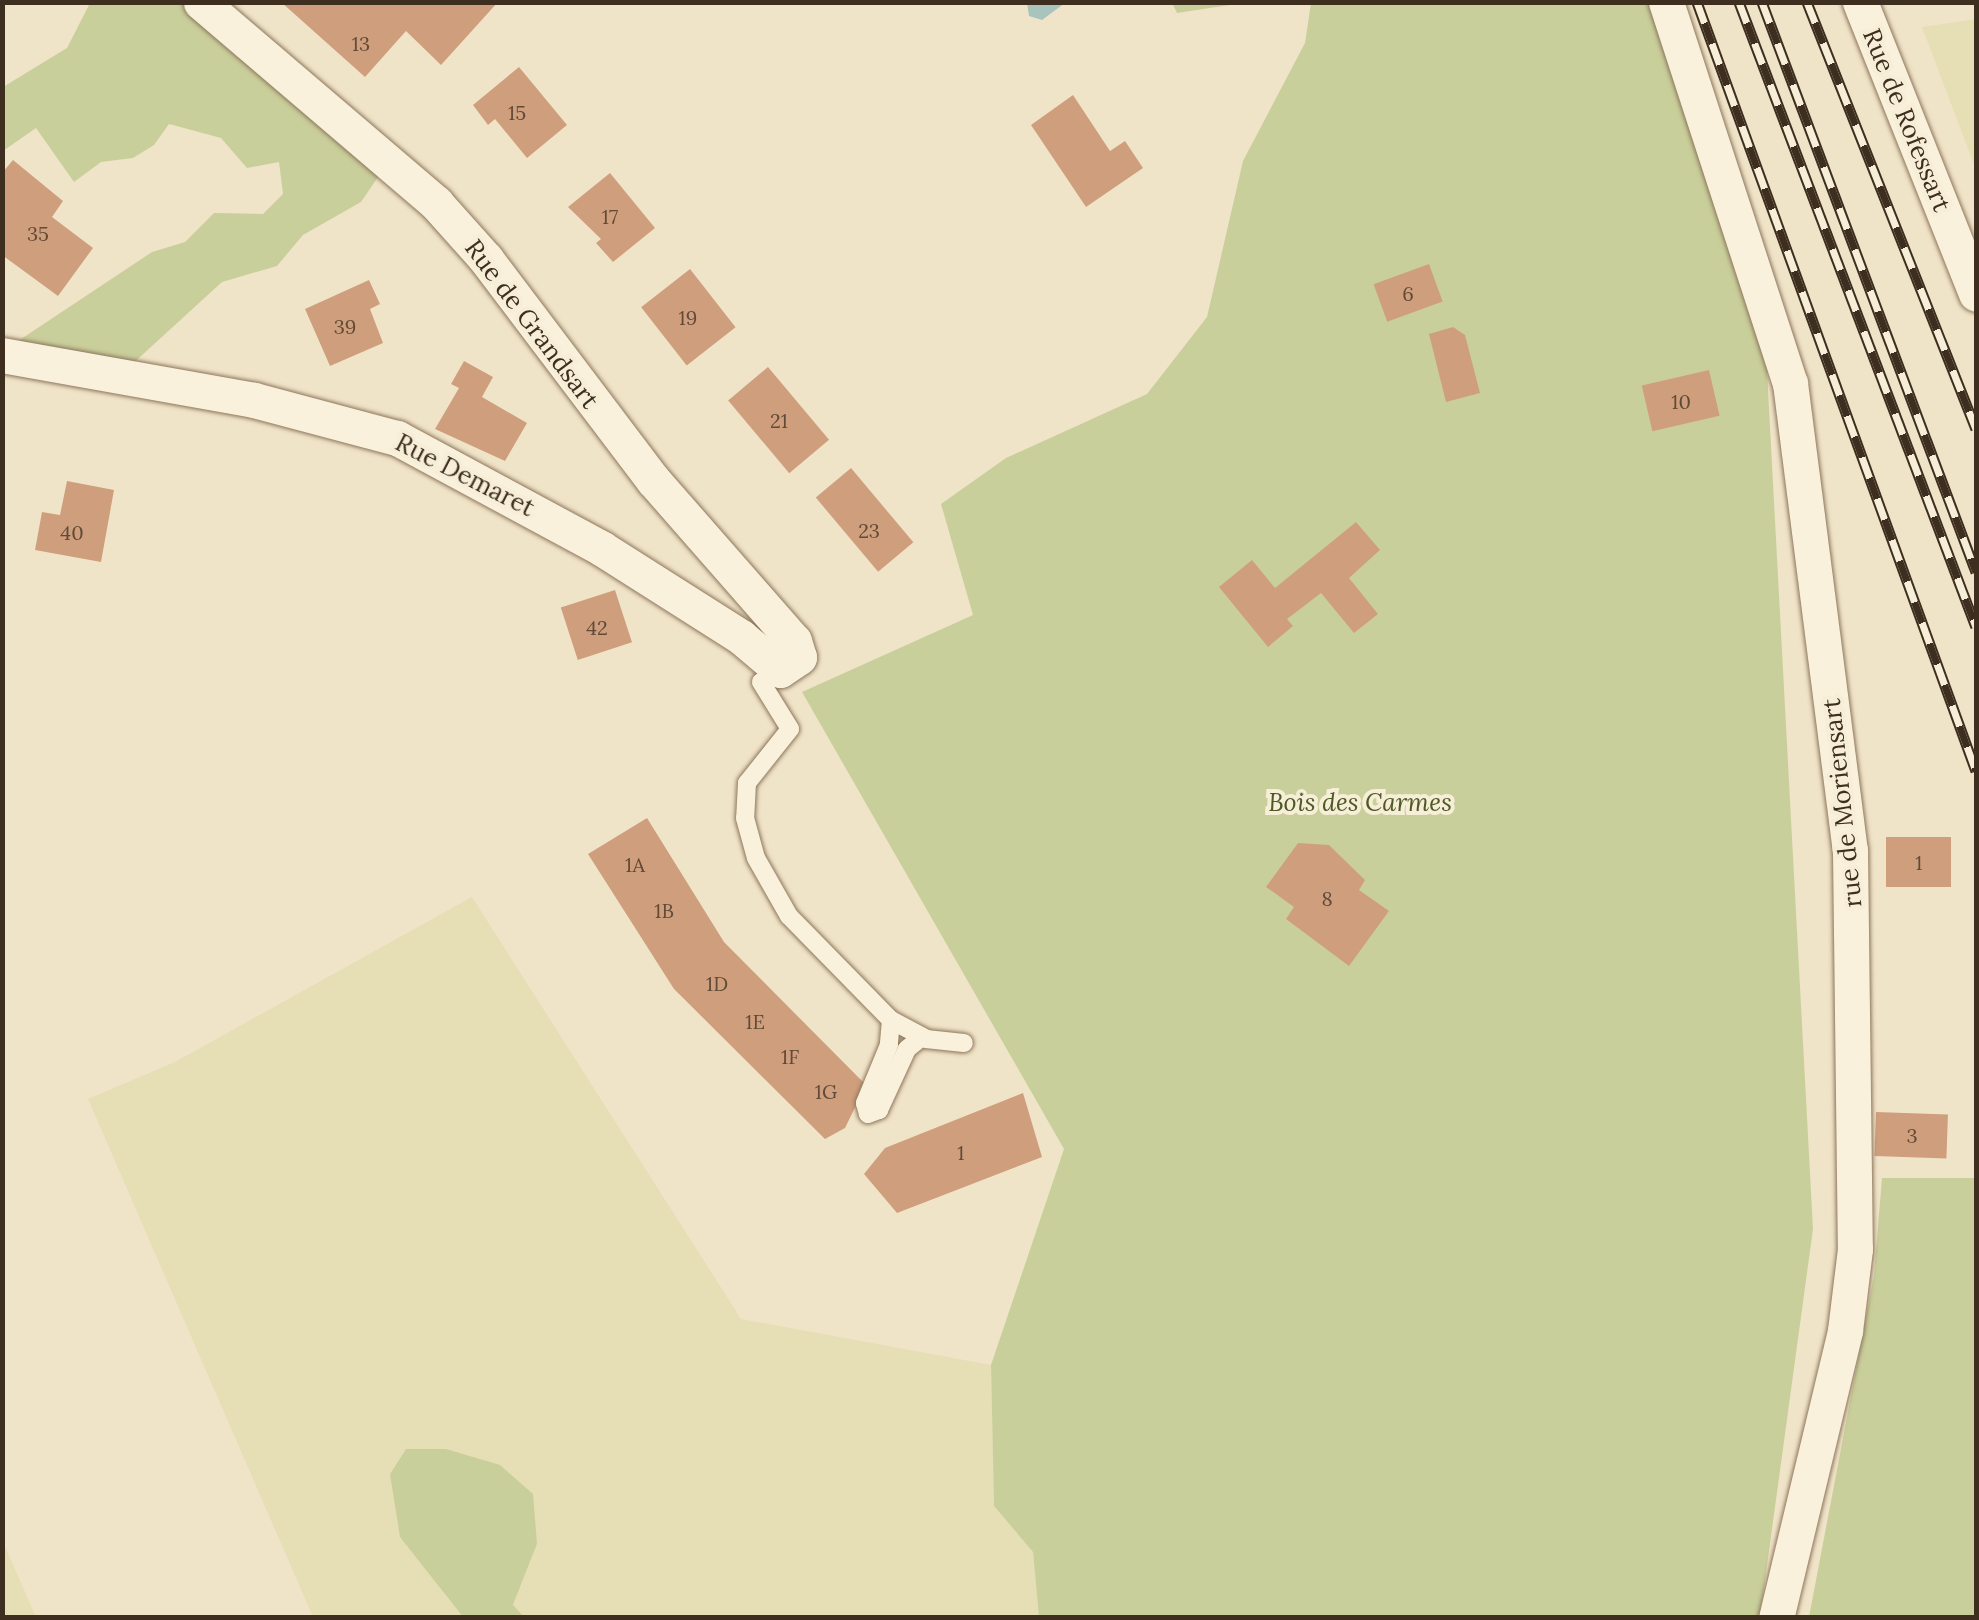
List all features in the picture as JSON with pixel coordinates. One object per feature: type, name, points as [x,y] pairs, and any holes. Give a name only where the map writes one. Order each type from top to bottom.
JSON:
[{"type":"street","name":"Rue de Grandsart","points":[[201,2],[368,142],[486,259],[653,480],[794,641],[800,657],[782,670],[767,672]]},
{"type":"street","name":"rue de Moriensart","points":[[1666,2],[1790,383],[1850,850],[1855,1250],[1845,1331],[1776,1618]]},
{"type":"street","name":"Rue de Rofessart","points":[[1860,2],[1976,294]]},
{"type":"street","name":"Rue Demaret","points":[[2,355],[316,413],[397,438],[600,548],[767,672]]},
{"type":"lane","points":[[767,672],[790,729],[748,783],[745,818],[756,858],[789,916],[891,1020],[922,1036],[964,1044]]},
{"type":"lane","points":[[891,1020],[889,1046],[865,1103],[868,1114],[879,1110],[907,1049],[922,1036]]},
{"type":"shaded area","points":[[1976,19],[1976,170],[1922,27]]},
{"type":"shaded area","points":[[472,897],[741,1319],[991,1365],[994,1506],[1033,1552],[1039,1617],[524,1617],[513,1606],[537,1544],[446,1449],[406,1449],[390,1474],[444,1594],[463,1617],[313,1617],[88,1099],[175,1062]]},
{"type":"shaded area","points":[[3,1542],[36,1617],[3,1617]]},
{"type":"green space","points":[[201,2],[389,161],[361,202],[303,235],[277,266],[222,282],[117,378],[3,351],[152,252],[185,242],[214,213],[263,214],[283,194],[279,162],[247,168],[221,138],[169,124],[154,145],[133,158],[101,162],[74,182],[36,128],[3,151],[3,87],[67,48],[90,3]]},
{"type":"green space","points":[[1172,3],[1243,3],[1177,13]]},
{"type":"green space","name":"Bois des Carmes","points":[[1311,3],[1653,3],[1764,315],[1813,1229],[1760,1617],[1039,1617],[1033,1552],[994,1506],[991,1365],[1064,1149],[802,692],[973,615],[941,504],[1006,458],[1147,394],[1207,317],[1243,161],[1305,43]]},
{"type":"green space","points":[[1882,1178],[1976,1178],[1976,1617],[1809,1617],[1874,1275]]},
{"type":"green space","points":[[406,1449],[446,1449],[500,1465],[533,1494],[537,1544],[513,1605],[524,1617],[463,1617],[400,1537],[390,1474]]},
{"type":"water","points":[[1027,3],[1065,3],[1042,20],[1029,16]]},
{"type":"building","points":[[281,2],[498,2],[441,65],[406,31],[365,77]]},
{"type":"building","points":[[519,67],[567,125],[527,158],[495,119],[488,125],[473,105]]},
{"type":"building","points":[[1073,95],[1110,151],[1125,141],[1143,168],[1086,207],[1031,125]]},
{"type":"building","points":[[13,160],[63,201],[52,217],[93,248],[58,296],[2,255],[2,173]]},
{"type":"building","points":[[610,173],[655,228],[613,262],[596,243],[601,239],[568,207]]},
{"type":"building","points":[[1429,264],[1443,302],[1387,322],[1374,284]]},
{"type":"building","points":[[690,269],[736,327],[687,365],[641,307]]},
{"type":"building","points":[[369,280],[380,304],[370,309],[383,343],[330,366],[305,309]]},
{"type":"building","points":[[1453,327],[1465,335],[1480,393],[1446,402],[1429,334]]},
{"type":"building","points":[[464,361],[493,377],[482,397],[527,423],[505,461],[435,429],[459,388],[451,384]]},
{"type":"building","points":[[768,367],[829,440],[789,473],[728,400]]},
{"type":"building","points":[[1709,370],[1720,416],[1652,431],[1642,386]]},
{"type":"building","points":[[851,468],[913,542],[878,572],[816,498]]},
{"type":"building","points":[[67,481],[114,490],[101,562],[35,550],[42,512],[60,515]]},
{"type":"building","points":[[1356,522],[1380,550],[1349,578],[1378,614],[1354,633],[1321,593],[1287,619],[1293,626],[1268,647],[1219,587],[1252,560],[1275,588]]},
{"type":"building","points":[[615,590],[632,642],[578,660],[561,608]]},
{"type":"building","points":[[647,818],[724,942],[866,1085],[845,1128],[825,1139],[674,989],[588,854]]},
{"type":"building","points":[[1886,837],[1951,837],[1951,887],[1886,887]]},
{"type":"building","points":[[1298,843],[1329,845],[1365,880],[1359,890],[1389,911],[1349,966],[1286,919],[1294,907],[1266,887]]},
{"type":"building","points":[[1023,1093],[1042,1157],[897,1213],[864,1174],[885,1148]]},
{"type":"building","points":[[1876,1112],[1948,1115],[1946,1158],[1874,1156]]},
{"type":"railway","points":[[1697,2],[1976,771]]},
{"type":"railway","points":[[1739,2],[1976,627]]},
{"type":"railway","points":[[1762,2],[1976,572]]},
{"type":"railway","points":[[1807,2],[1976,429]]}]
